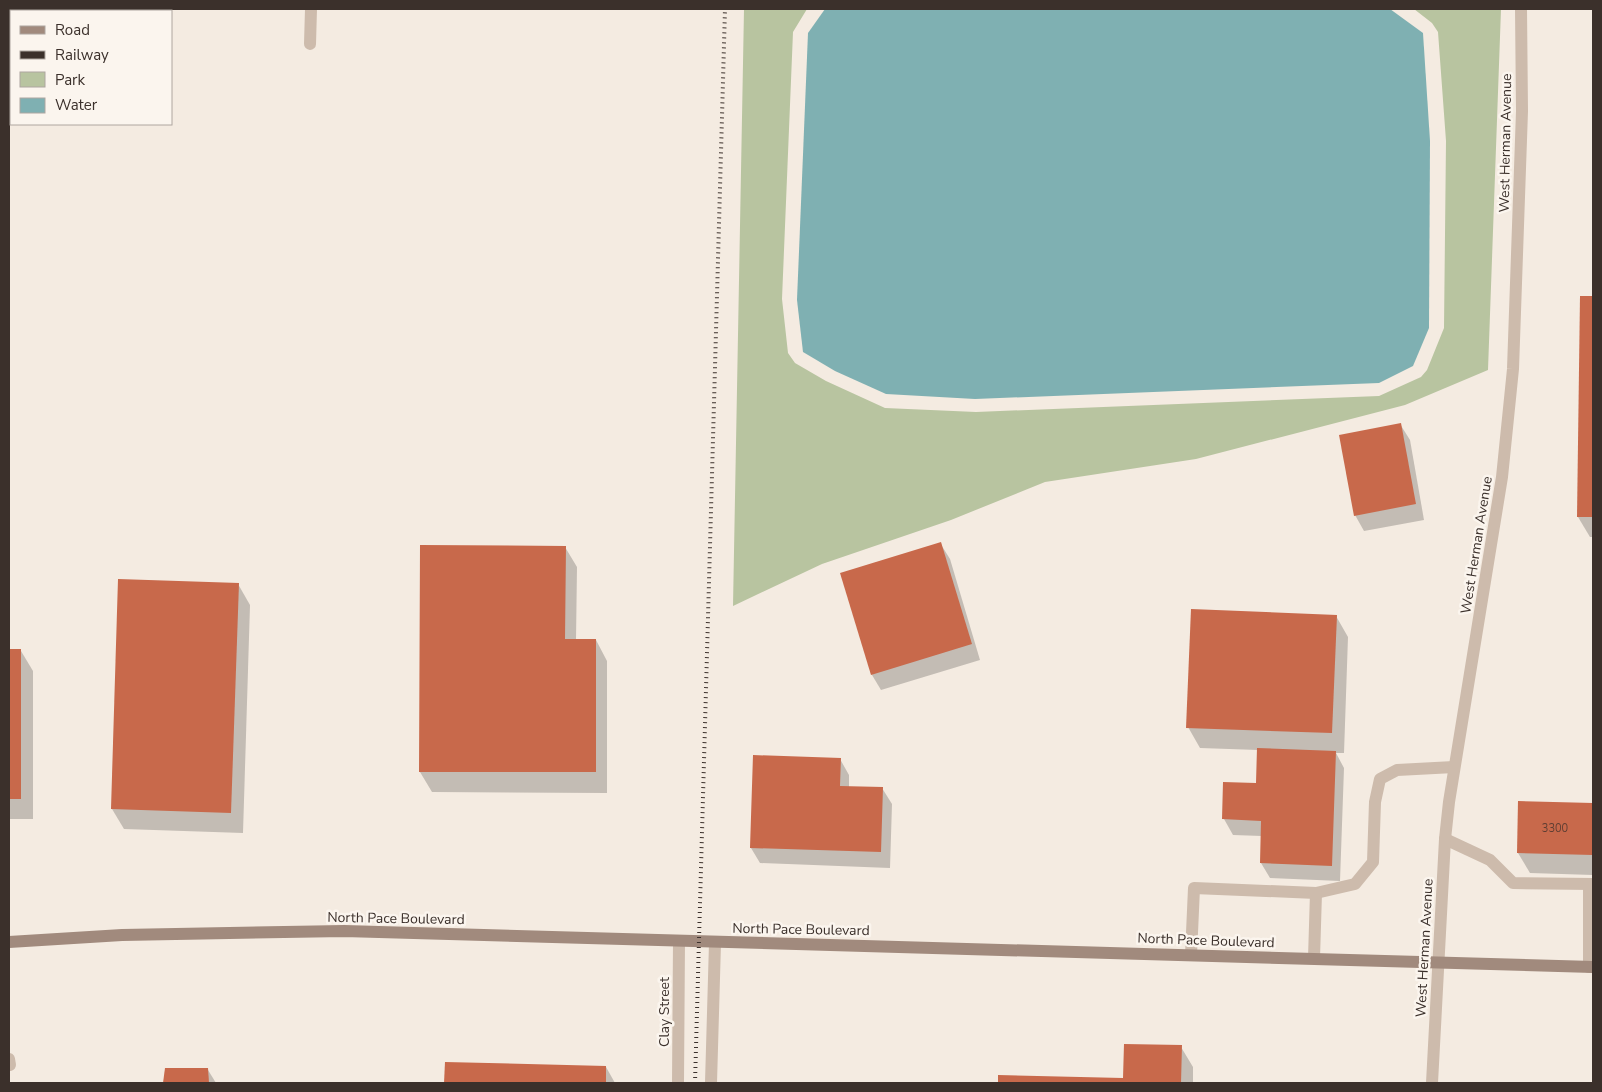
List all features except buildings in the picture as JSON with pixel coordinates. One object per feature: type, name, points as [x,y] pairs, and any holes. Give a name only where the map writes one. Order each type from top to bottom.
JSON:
[{"type":"main road","name":"North Pace Boulevard","points":[[9,942],[122,935],[344,931],[643,938],[715,943],[820,943],[1591,967]]},
{"type":"street","points":[[310,44],[311,9]]},
{"type":"street","name":"West Herman Avenue","points":[[1432,1083],[1445,839],[1454,767],[1502,477],[1513,369],[1522,111],[1521,9]]},
{"type":"street","points":[[1191,955],[1194,888],[1316,893],[1354,884],[1373,862],[1375,802],[1380,779],[1396,770],[1454,767]]},
{"type":"street","points":[[1445,839],[1490,860],[1513,883],[1591,884],[1591,967]]},
{"type":"street","points":[[1314,958],[1316,893]]},
{"type":"street","name":"Clay Street","points":[[678,1083],[679,942]]},
{"type":"street","points":[[711,1083],[715,943]]},
{"type":"green space","points":[[744,9],[807,9],[793,32],[782,299],[788,353],[795,363],[826,381],[885,408],[976,412],[1379,396],[1421,377],[1427,370],[1444,328],[1446,141],[1438,32],[1432,23],[1414,9],[1501,9],[1488,370],[1405,405],[1196,459],[1045,482],[951,520],[822,564],[733,606]]},
{"type":"water","points":[[825,9],[1390,9],[1423,33],[1430,141],[1429,328],[1413,366],[1379,383],[975,399],[886,394],[835,371],[803,352],[797,300],[808,33]]},
{"type":"railway","points":[[695,1083],[725,9]]}]
